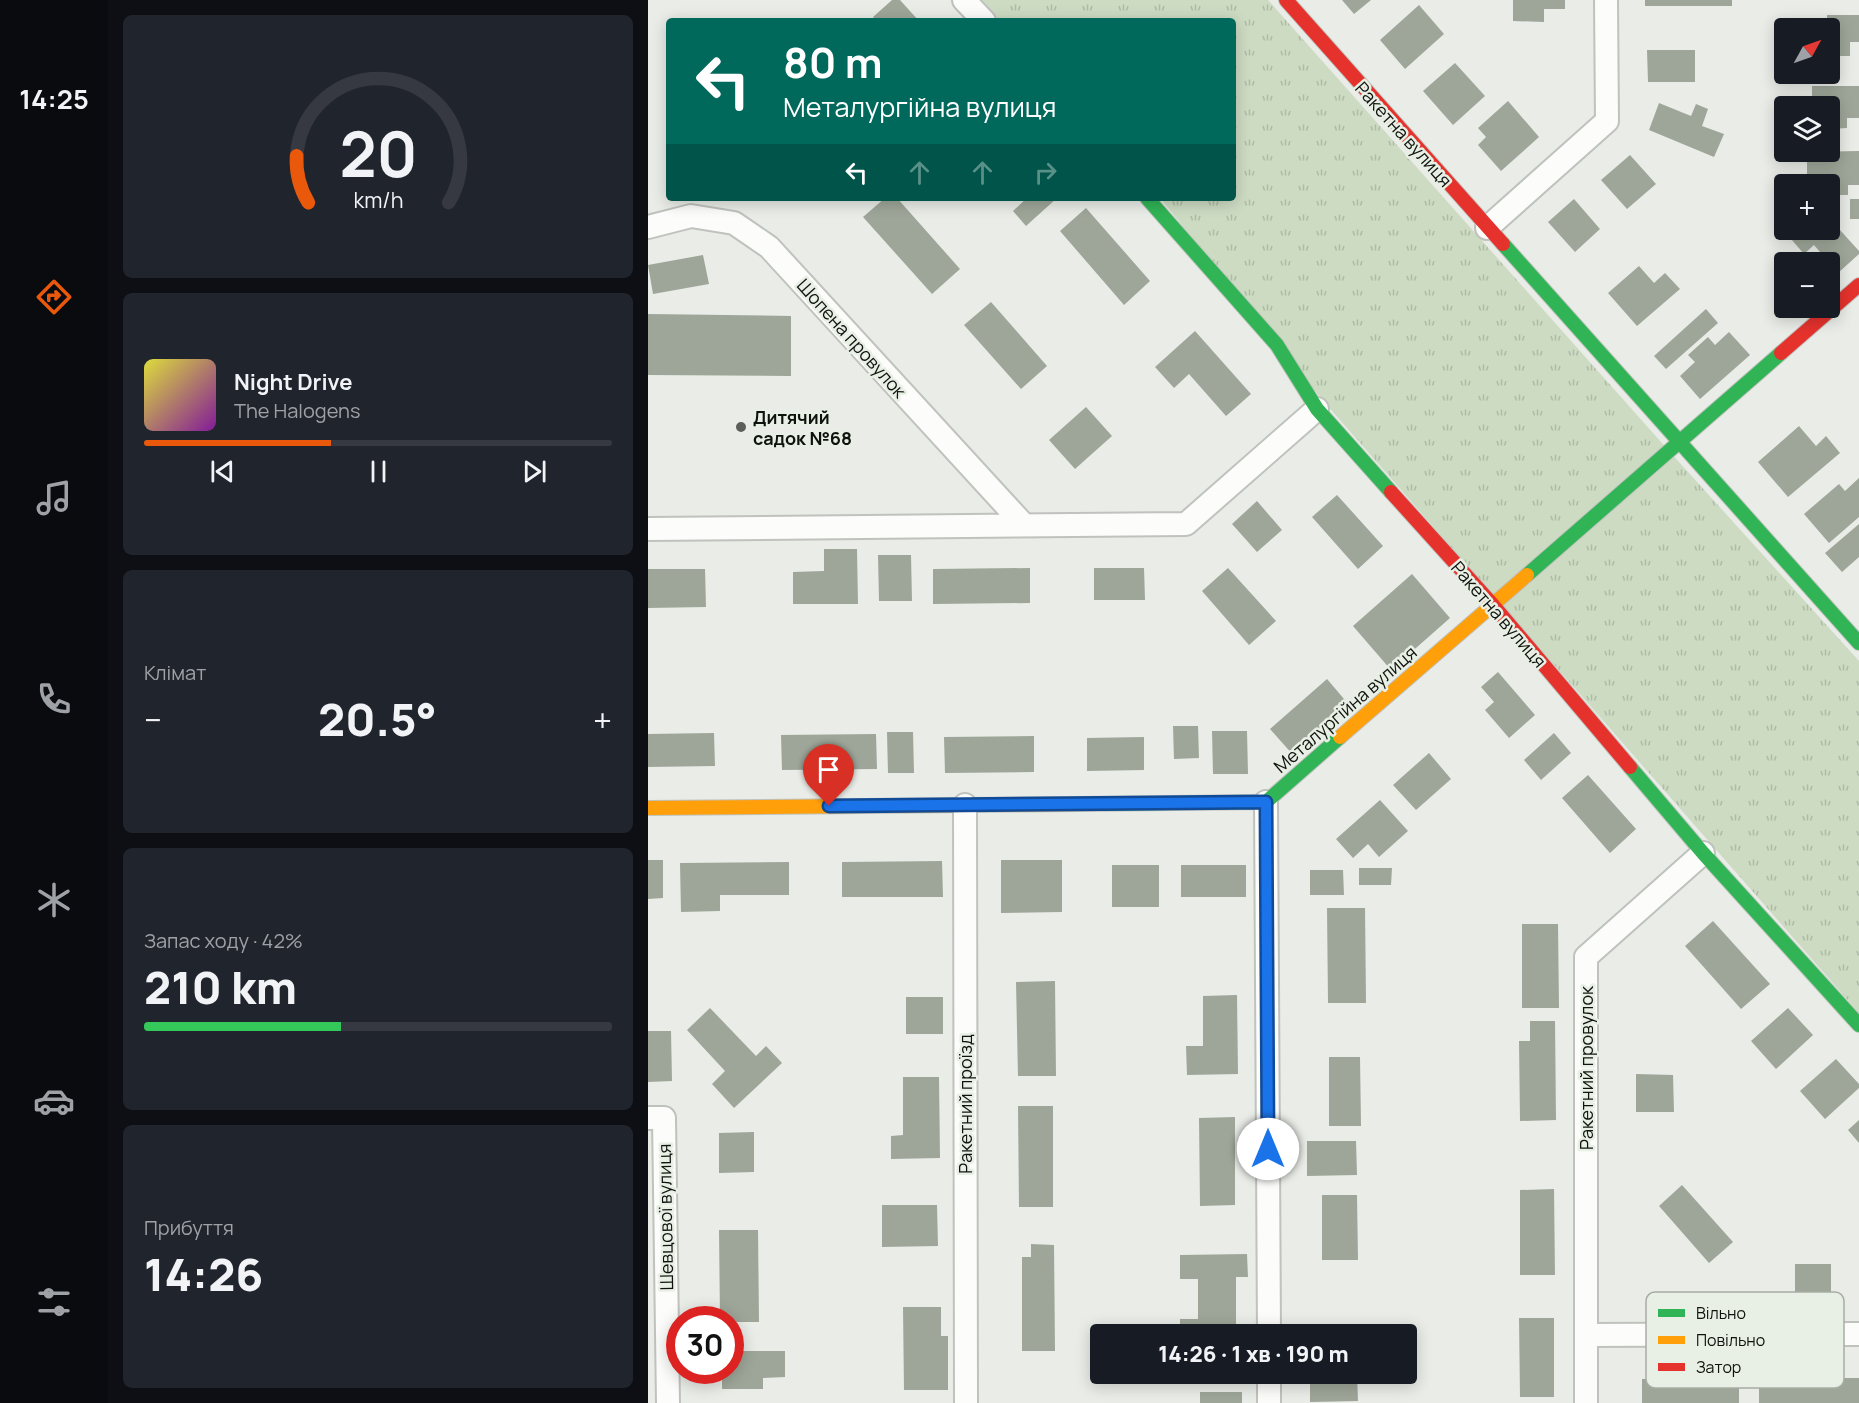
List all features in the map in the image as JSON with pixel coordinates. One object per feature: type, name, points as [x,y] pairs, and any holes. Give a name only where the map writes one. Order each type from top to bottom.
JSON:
[{"type":"street","points":[[964,0],[981,18]]},
{"type":"street","name":"Ракетна вулиця","points":[[1286,0],[1859,643]]},
{"type":"street","points":[[1487,228],[1607,121],[1605,0]]},
{"type":"street","name":"Ракетна вулиця","points":[[1150,201],[1276,345],[1317,408],[1493,605],[1703,853],[1859,1025]]},
{"type":"street","name":"Шопена провулок","points":[[648,226],[691,216],[734,224],[769,248],[1023,525]]},
{"type":"street","name":"Металургійна вулиця","points":[[1266,802],[1859,285]]},
{"type":"street","points":[[648,529],[1186,524],[1317,408]]},
{"type":"street","points":[[648,808],[1266,802],[1269,1324]]},
{"type":"street","name":"Ракетний проїзд","points":[[964,805],[966,1403]]},
{"type":"street","name":"Ракетний провулок","points":[[1586,1403],[1586,957],[1703,853]]},
{"type":"street","name":"Шевцової вулиця","points":[[648,1118],[664,1118],[668,1403]]},
{"type":"street","points":[[1844,1334],[1859,1334]]},
{"type":"street","points":[[1586,1335],[1646,1335]]},
{"type":"street","points":[[1269,1384],[1269,1403]]},
{"type":"green space","points":[[978,0],[1268,0],[1859,661],[1859,1013],[1325,403],[1162,201],[1236,201],[1236,18],[995,18]]},
{"type":"building","points":[[892,0],[900,0],[916,18],[874,18]]},
{"type":"building","points":[[1342,0],[1371,0],[1354,14]]},
{"type":"building","points":[[1513,0],[1565,0],[1565,9],[1544,9],[1544,22],[1513,21]]},
{"type":"building","points":[[1645,0],[1732,0],[1732,6],[1645,6]]},
{"type":"building","points":[[1419,5],[1444,34],[1405,69],[1380,40]]},
{"type":"building","points":[[1827,15],[1859,15],[1859,42],[1850,42],[1850,56],[1840,56],[1840,18],[1827,18]]},
{"type":"building","points":[[1647,50],[1695,50],[1695,82],[1648,82]]},
{"type":"building","points":[[1455,63],[1485,96],[1453,125],[1423,91]]},
{"type":"building","points":[[1812,86],[1859,86],[1859,118],[1847,118],[1847,128],[1840,128],[1840,96],[1812,96]]},
{"type":"building","points":[[1508,101],[1539,137],[1501,171],[1478,145],[1486,137],[1478,128]]},
{"type":"building","points":[[1659,103],[1691,116],[1696,104],[1708,109],[1702,126],[1724,134],[1714,157],[1649,130]]},
{"type":"building","points":[[1840,151],[1859,151],[1859,185],[1848,185],[1848,195],[1840,195],[1840,174],[1807,174],[1807,162],[1840,162]]},
{"type":"building","points":[[1630,155],[1656,184],[1627,209],[1601,180]]},
{"type":"building","points":[[1574,199],[1600,229],[1575,252],[1548,222]]},
{"type":"building","points":[[1850,199],[1859,199],[1859,219],[1850,219]]},
{"type":"building","points":[[882,201],[900,201],[960,269],[932,294],[863,217]]},
{"type":"building","points":[[1024,201],[1054,201],[1026,226],[1013,211]]},
{"type":"building","points":[[1086,208],[1150,281],[1124,305],[1060,231]]},
{"type":"building","points":[[1840,230],[1859,251],[1859,254],[1840,271],[1840,252],[1820,252],[1814,245],[1806,252],[1802,252],[1792,240],[1840,240]]},
{"type":"building","points":[[703,255],[709,284],[653,294],[648,265]]},
{"type":"building","points":[[1639,266],[1654,283],[1665,273],[1680,289],[1637,326],[1608,293]]},
{"type":"building","points":[[991,302],[1047,366],[1021,389],[964,325]]},
{"type":"building","points":[[1706,309],[1718,323],[1666,369],[1654,356]]},
{"type":"building","points":[[648,314],[791,316],[791,376],[648,375]]},
{"type":"building","points":[[1195,331],[1251,394],[1226,416],[1189,374],[1174,388],[1155,367]]},
{"type":"building","points":[[1729,332],[1750,355],[1700,399],[1680,376],[1695,362],[1688,355],[1708,337],[1715,345]]},
{"type":"building","points":[[1086,407],[1112,436],[1075,469],[1049,440]]},
{"type":"building","points":[[1799,426],[1816,446],[1826,436],[1840,453],[1788,497],[1758,462]]},
{"type":"building","points":[[1859,478],[1859,517],[1829,543],[1804,514],[1839,484],[1845,491]]},
{"type":"building","points":[[1337,495],[1383,546],[1358,569],[1312,517]]},
{"type":"building","points":[[1257,501],[1282,530],[1257,552],[1232,524]]},
{"type":"building","points":[[1859,524],[1859,557],[1842,572],[1825,553]]},
{"type":"building","points":[[824,549],[857,549],[858,604],[793,604],[793,572],[824,571]]},
{"type":"building","points":[[878,555],[911,555],[912,601],[879,601]]},
{"type":"building","points":[[1030,568],[1030,603],[933,604],[933,569]]},
{"type":"building","points":[[1094,568],[1144,568],[1145,600],[1094,600]]},
{"type":"building","points":[[1228,568],[1276,621],[1249,645],[1202,591]]},
{"type":"building","points":[[648,569],[705,569],[706,607],[648,608]]},
{"type":"building","points":[[1412,574],[1450,618],[1391,670],[1353,626]]},
{"type":"building","points":[[1498,672],[1535,715],[1509,738],[1485,710],[1494,702],[1481,687]]},
{"type":"building","points":[[1327,679],[1350,706],[1294,756],[1270,729]]},
{"type":"building","points":[[1173,726],[1198,726],[1199,758],[1174,759]]},
{"type":"building","points":[[1212,731],[1247,731],[1248,774],[1213,774]]},
{"type":"building","points":[[887,732],[913,732],[914,773],[888,773]]},
{"type":"building","points":[[714,733],[715,766],[648,767],[648,734]]},
{"type":"building","points":[[1554,733],[1571,753],[1541,780],[1524,760]]},
{"type":"building","points":[[876,734],[877,769],[782,770],[781,735]]},
{"type":"building","points":[[1034,736],[1034,772],[945,773],[944,737]]},
{"type":"building","points":[[1144,737],[1144,770],[1087,771],[1087,738]]},
{"type":"building","points":[[1429,753],[1451,779],[1416,810],[1393,785]]},
{"type":"building","points":[[1588,775],[1636,829],[1610,853],[1562,798]]},
{"type":"building","points":[[1380,800],[1408,831],[1379,857],[1368,844],[1353,858],[1336,839]]},
{"type":"building","points":[[648,860],[663,860],[663,898],[648,899]]},
{"type":"building","points":[[1001,860],[1062,860],[1062,912],[1001,913]]},
{"type":"building","points":[[942,861],[943,897],[842,897],[842,862]]},
{"type":"building","points":[[789,862],[789,895],[720,895],[720,911],[681,912],[680,863]]},
{"type":"building","points":[[1112,865],[1159,865],[1159,907],[1112,907]]},
{"type":"building","points":[[1181,865],[1246,865],[1246,897],[1181,897]]},
{"type":"building","points":[[1359,868],[1392,868],[1391,885],[1359,885]]},
{"type":"building","points":[[1310,870],[1343,870],[1344,895],[1310,895]]},
{"type":"building","points":[[1327,908],[1365,908],[1366,1003],[1328,1003]]},
{"type":"building","points":[[1713,921],[1770,984],[1741,1009],[1685,946]]},
{"type":"building","points":[[1522,924],[1558,924],[1559,1008],[1522,1008]]},
{"type":"building","points":[[1055,981],[1056,1076],[1018,1076],[1016,982]]},
{"type":"building","points":[[1237,995],[1238,1074],[1187,1075],[1186,1046],[1203,1046],[1203,996]]},
{"type":"building","points":[[906,997],[943,997],[943,1034],[906,1034]]},
{"type":"building","points":[[710,1008],[756,1056],[766,1046],[782,1063],[734,1108],[712,1084],[725,1071],[687,1030]]},
{"type":"building","points":[[1788,1008],[1813,1035],[1776,1069],[1751,1041]]},
{"type":"building","points":[[1530,1021],[1555,1021],[1556,1120],[1520,1121],[1519,1041],[1530,1041]]},
{"type":"building","points":[[648,1031],[671,1031],[672,1081],[648,1082]]},
{"type":"building","points":[[1329,1057],[1360,1057],[1361,1126],[1329,1126]]},
{"type":"building","points":[[1836,1059],[1859,1084],[1859,1088],[1825,1119],[1800,1091]]},
{"type":"building","points":[[1636,1074],[1673,1075],[1674,1112],[1636,1112]]},
{"type":"building","points":[[903,1077],[939,1077],[940,1158],[891,1159],[891,1136],[903,1135]]},
{"type":"building","points":[[1018,1106],[1053,1106],[1053,1207],[1019,1207]]},
{"type":"building","points":[[1235,1117],[1235,1205],[1200,1206],[1199,1118]]},
{"type":"building","points":[[1859,1120],[1859,1143],[1848,1130]]},
{"type":"building","points":[[754,1132],[754,1172],[719,1173],[719,1133]]},
{"type":"building","points":[[1307,1141],[1356,1141],[1357,1175],[1307,1176]]},
{"type":"building","points":[[1682,1185],[1733,1242],[1709,1263],[1659,1206]]},
{"type":"building","points":[[1554,1189],[1555,1275],[1520,1275],[1520,1190]]},
{"type":"building","points":[[1322,1195],[1357,1195],[1358,1260],[1322,1260]]},
{"type":"building","points":[[882,1205],[937,1205],[938,1246],[882,1247]]},
{"type":"building","points":[[719,1230],[758,1230],[759,1322],[744,1322],[744,1306],[720,1306]]},
{"type":"building","points":[[1031,1244],[1054,1245],[1055,1351],[1022,1351],[1022,1257],[1031,1257]]},
{"type":"building","points":[[1247,1254],[1248,1277],[1236,1277],[1236,1324],[1180,1324],[1180,1319],[1198,1319],[1198,1279],[1180,1279],[1180,1255]]},
{"type":"building","points":[[1795,1264],[1831,1264],[1831,1292],[1795,1292]]},
{"type":"building","points":[[903,1307],[941,1307],[941,1336],[948,1336],[948,1390],[904,1390]]},
{"type":"building","points":[[1519,1318],[1554,1318],[1554,1397],[1520,1397]]},
{"type":"building","points":[[744,1351],[785,1351],[785,1377],[763,1378],[763,1389],[722,1389],[722,1384],[744,1384]]},
{"type":"building","points":[[1844,1378],[1859,1378],[1859,1403],[1759,1403],[1759,1388],[1844,1388]]},
{"type":"building","points":[[1642,1379],[1646,1379],[1646,1388],[1739,1388],[1739,1403],[1642,1403]]},
{"type":"building","points":[[1310,1384],[1357,1384],[1358,1401],[1310,1402]]},
{"type":"building","points":[[1200,1392],[1242,1392],[1242,1403],[1200,1403]]},
{"type":"traffic: fast","points":[[1150,201],[1277,345],[1317,409],[1391,492]]},
{"type":"traffic: fast","points":[[1503,244],[1859,643]]},
{"type":"traffic: fast","points":[[1527,575],[1781,353]]},
{"type":"traffic: fast","points":[[1080,804],[1266,802],[1340,737]]},
{"type":"traffic: fast","points":[[1630,767],[1703,853],[1859,1025]]},
{"type":"traffic: slow","points":[[1340,737],[1527,575]]},
{"type":"traffic: slow","points":[[648,808],[1080,804]]},
{"type":"traffic: jam","points":[[1286,0],[1503,244]]},
{"type":"traffic: jam","points":[[1781,353],[1859,285]]},
{"type":"traffic: jam","points":[[1391,492],[1493,605],[1630,767]]},
{"type":"place","name":"Дитячий садок №68","points":[[741,427]]},
{"type":"route","points":[[829,806],[1266,802],[1268,1149]]}]
